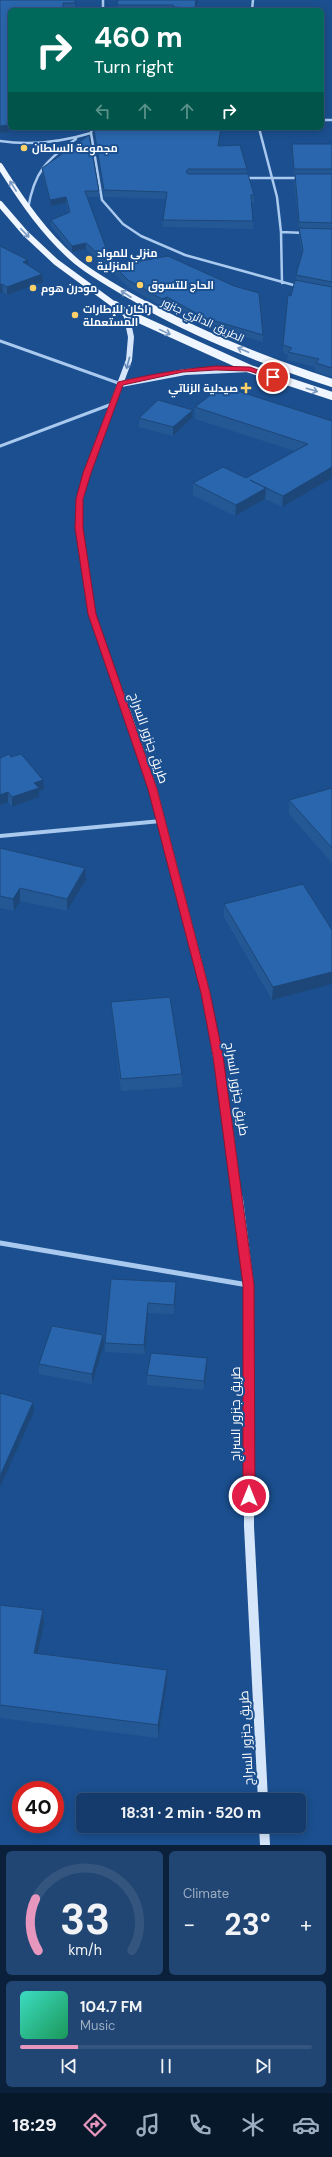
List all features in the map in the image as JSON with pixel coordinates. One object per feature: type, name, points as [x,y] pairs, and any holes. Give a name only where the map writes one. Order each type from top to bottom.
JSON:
[{"type":"main road","name":"الطريق الدائري جنزور","points":[[0,166],[28,211],[75,260],[142,304],[251,354],[332,383]]},
{"type":"main road","name":"الطريق الدائري جنزور","points":[[0,204],[25,234],[56,262],[126,313],[250,369],[332,396]]},
{"type":"street","points":[[92,130],[102,200],[124,224],[141,236],[185,255],[282,283],[305,288]]},
{"type":"street","points":[[260,130],[277,197],[281,232],[282,283]]},
{"type":"street","points":[[28,211],[30,190],[38,171],[48,159],[78,138],[91,133]]},
{"type":"street","points":[[0,141],[29,144],[78,138]]},
{"type":"street","points":[[241,178],[302,178]]},
{"type":"street","points":[[281,232],[310,234]]},
{"type":"street","name":"طريق جنزور السراج","points":[[126,313],[129,325],[130,349],[121,384],[112,404],[87,473],[80,499],[79,528],[92,614],[153,789],[206,993],[218,1056],[249,1285],[249,1526],[262,1793]]},
{"type":"street","points":[[0,341],[121,384],[183,370],[216,368],[250,369]]},
{"type":"street","points":[[0,446],[112,404]]},
{"type":"street","points":[[0,836],[162,821]]},
{"type":"street","points":[[0,1243],[249,1285]]},
{"type":"street","points":[[264,1833],[265,1845]]},
{"type":"building","points":[[0,0],[75,0],[75,3],[63,3],[63,8],[8,8],[8,125],[0,126]]},
{"type":"building","points":[[118,0],[196,0],[195,8],[173,7],[173,5],[117,5]]},
{"type":"building","points":[[94,130],[221,130],[218,146],[240,145],[247,169],[188,169],[186,172],[188,174],[248,174],[254,195],[251,195],[253,221],[163,220],[167,192],[104,190]]},
{"type":"building","points":[[89,135],[99,191],[85,191],[113,267],[86,243],[72,246],[51,220],[70,212],[66,197],[50,200],[42,168]]},
{"type":"building","points":[[292,144],[332,144],[332,169],[294,169]]},
{"type":"building","points":[[295,174],[332,174],[332,223],[299,222]]},
{"type":"building","points":[[299,228],[332,229],[332,282],[296,275],[303,250]]},
{"type":"building","points":[[0,246],[28,260],[23,262],[42,274],[7,287],[2,284],[0,285]]},
{"type":"building","points":[[168,256],[234,286],[259,293],[263,335],[205,318],[167,297],[162,299],[128,280],[114,266]]},
{"type":"building","points":[[295,280],[332,287],[332,368],[316,363],[319,359],[288,352],[292,348],[283,345],[288,295],[291,296]]},
{"type":"building","points":[[222,386],[332,421],[332,467],[283,496],[250,480],[266,488],[236,505],[193,483],[223,467],[246,478],[308,444],[195,407]]},
{"type":"building","points":[[158,400],[193,410],[173,427],[139,418]]},
{"type":"building","points":[[9,754],[11,757],[21,754],[43,780],[34,783],[39,788],[12,797],[8,792],[0,795],[0,758]]},
{"type":"building","points":[[332,788],[332,848],[289,800]]},
{"type":"building","points":[[0,848],[85,868],[67,899],[20,888],[13,899],[0,896]]},
{"type":"building","points":[[303,884],[332,930],[332,972],[273,987],[224,904]]},
{"type":"building","points":[[170,997],[182,1074],[121,1079],[111,1002]]},
{"type":"building","points":[[111,1279],[176,1282],[174,1305],[148,1303],[144,1345],[105,1343]]},
{"type":"building","points":[[52,1326],[103,1335],[92,1374],[39,1364]]},
{"type":"building","points":[[151,1353],[207,1358],[204,1381],[147,1375]]},
{"type":"building","points":[[0,1393],[33,1402],[0,1476]]},
{"type":"building","points":[[0,1605],[43,1610],[34,1653],[167,1670],[158,1725],[0,1705]]},
{"type":"place","name":"مجموعة السلطان","points":[[24,148]]},
{"type":"place","name":"منزلي للمواد المنزلية","points":[[89,259]]},
{"type":"place","name":"الحاج للتسوق","points":[[140,285]]},
{"type":"place","name":"مودرن هوم","points":[[33,288]]},
{"type":"place","name":"راكان للإطارات المستعملة","points":[[75,315]]},
{"type":"place","name":"صيدلية الزناتي","points":[[246,388]]},
{"type":"route","points":[[249,1496],[249,1285],[228,1120],[218,1056],[206,993],[153,789],[118,693],[92,614],[79,528],[80,499],[87,473],[112,404],[121,384],[183,370],[216,368],[250,369],[273,377]]}]
